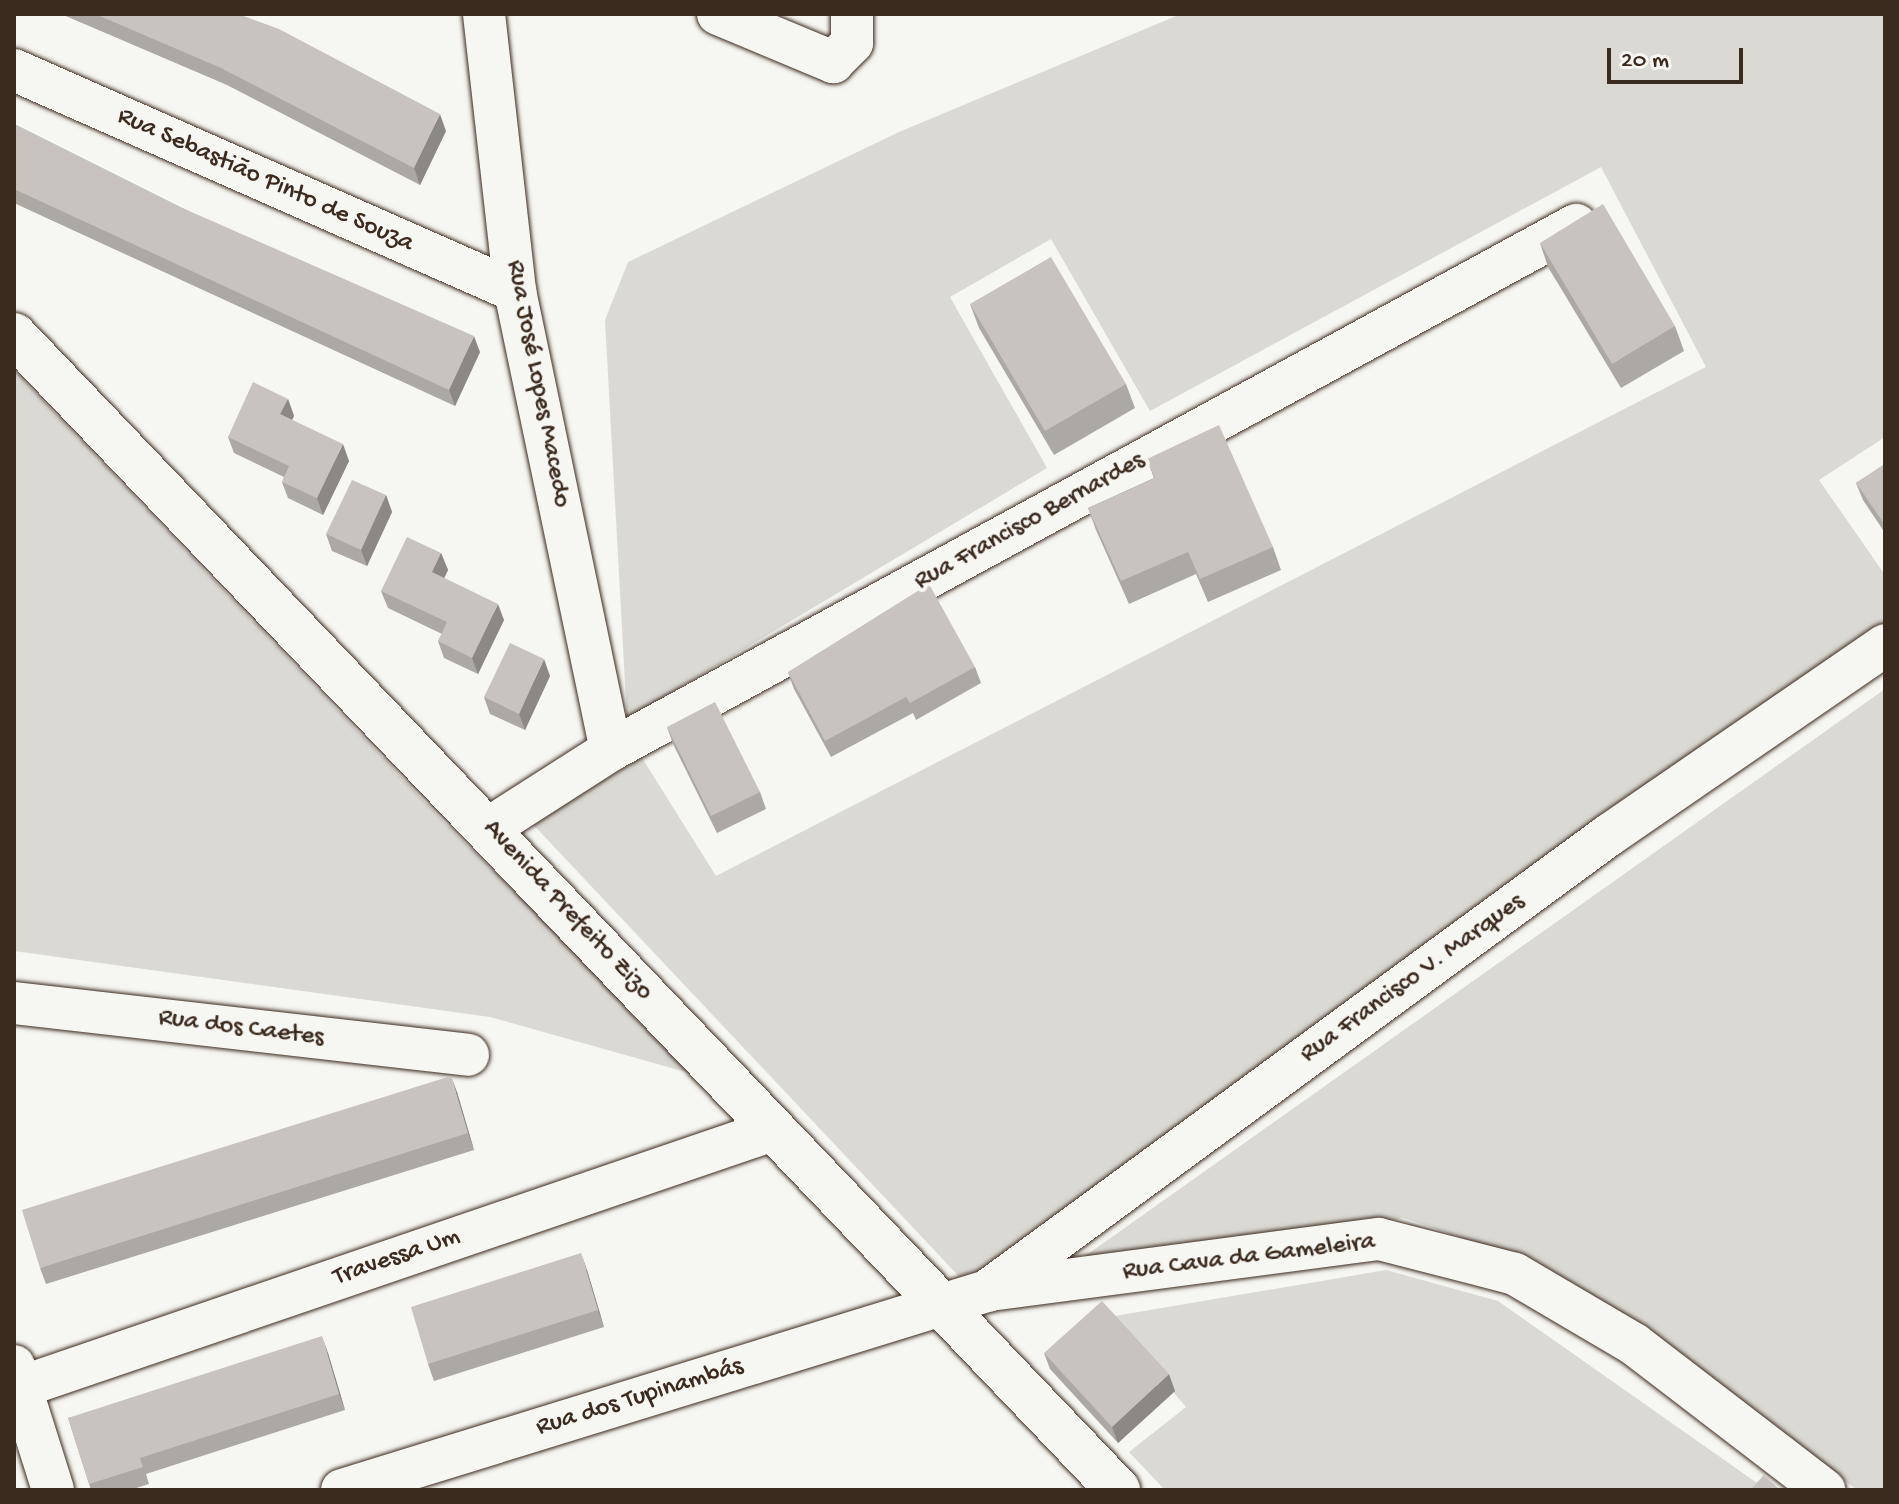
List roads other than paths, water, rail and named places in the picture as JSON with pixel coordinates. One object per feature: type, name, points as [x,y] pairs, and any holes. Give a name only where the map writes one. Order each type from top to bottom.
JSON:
[{"type":"main road","name":"Avenida Prefeito Zizo","points":[[14,335],[489,828],[939,1306],[1118,1490]]},
{"type":"street","name":"Rua José Lopes Macedo","points":[[484,14],[515,291],[611,750]]},
{"type":"street","points":[[718,14],[815,59],[846,56],[852,14]]},
{"type":"street","name":"Rua Sebastião Pinto de Souza","points":[[14,70],[515,291]]},
{"type":"street","name":"Rua Francisco Bernardes","points":[[489,828],[611,750],[1576,225]]},
{"type":"street","name":"Rua Francisco V. Marques","points":[[939,1306],[987,1291],[1609,835],[1885,645]]},
{"type":"street","name":"Rua dos Caetes","points":[[14,1003],[468,1055]]},
{"type":"street","name":"Travessa Um","points":[[18,1376],[773,1130]]},
{"type":"street","name":"Rua Cava da Gameleira","points":[[987,1291],[1379,1239],[1515,1274],[1634,1344],[1824,1490]]},
{"type":"street","name":"Rua dos Tupinambás","points":[[342,1490],[939,1306]]},
{"type":"street","points":[[18,1376],[53,1490]]}]
